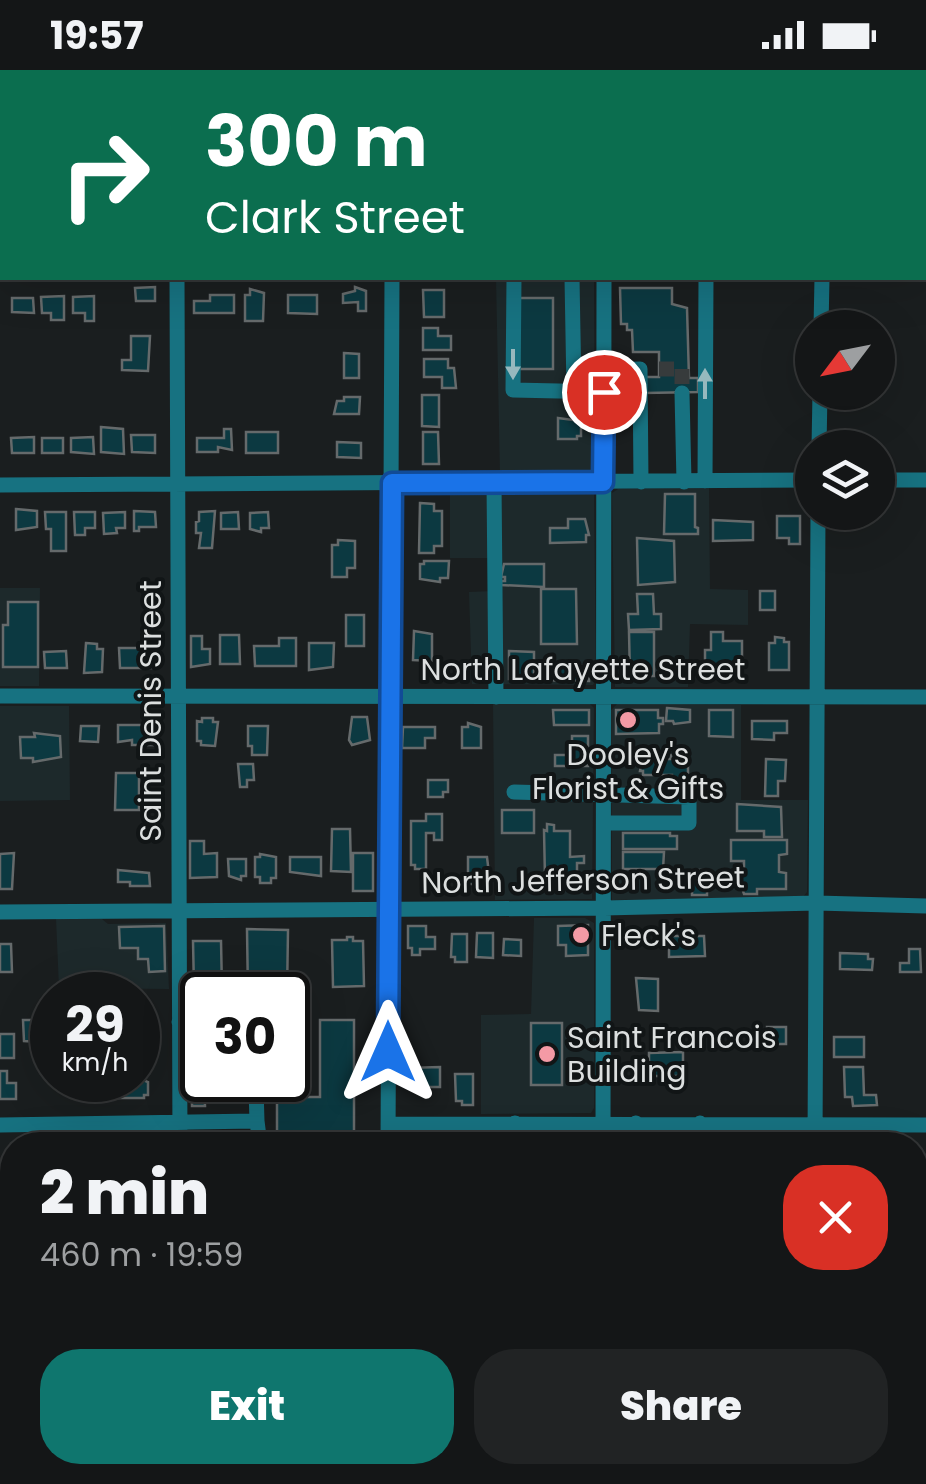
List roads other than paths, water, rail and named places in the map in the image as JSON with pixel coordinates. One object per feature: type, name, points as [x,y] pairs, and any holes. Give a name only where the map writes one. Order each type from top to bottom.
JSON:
[{"type":"street","name":"Saint Denis Street","points":[[177,280],[181,1132]]},
{"type":"street","points":[[388,1132],[392,280]]},
{"type":"street","points":[[514,280],[513,390],[604,392]]},
{"type":"street","points":[[572,280],[574,391]]},
{"type":"street","points":[[603,1132],[604,280]]},
{"type":"street","points":[[705,481],[706,280]]},
{"type":"street","points":[[822,280],[822,310]]},
{"type":"street","points":[[640,369],[642,482]]},
{"type":"street","points":[[604,370],[659,369]]},
{"type":"street","points":[[682,393],[684,482]]},
{"type":"street","points":[[0,486],[795,480]]},
{"type":"street","points":[[895,480],[926,480]]},
{"type":"street","points":[[494,482],[496,696]]},
{"type":"street","points":[[815,1132],[818,530]]},
{"type":"street","name":"North Lafayette Street","points":[[0,696],[926,697]]},
{"type":"street","points":[[514,792],[689,797],[689,824],[604,823]]},
{"type":"street","name":"North Jefferson Street","points":[[0,912],[817,903],[926,906]]},
{"type":"street","points":[[214,1102],[215,1121]]},
{"type":"street","points":[[256,1102],[258,1132]]},
{"type":"street","points":[[0,1125],[257,1121]]},
{"type":"street","points":[[515,1123],[515,1132]]},
{"type":"street","points":[[636,1123],[637,1132]]},
{"type":"street","points":[[388,1124],[926,1125]]},
{"type":"street","points":[[700,1124],[700,1132]]},
{"type":"tunnel","points":[[659,369],[682,369],[682,393]]},
{"type":"place","name":"Dooley's Florist & Gifts","points":[[628,720]]},
{"type":"place","name":"Fleck's","points":[[581,935]]},
{"type":"place","name":"Saint Francois Building","points":[[547,1054]]}]
